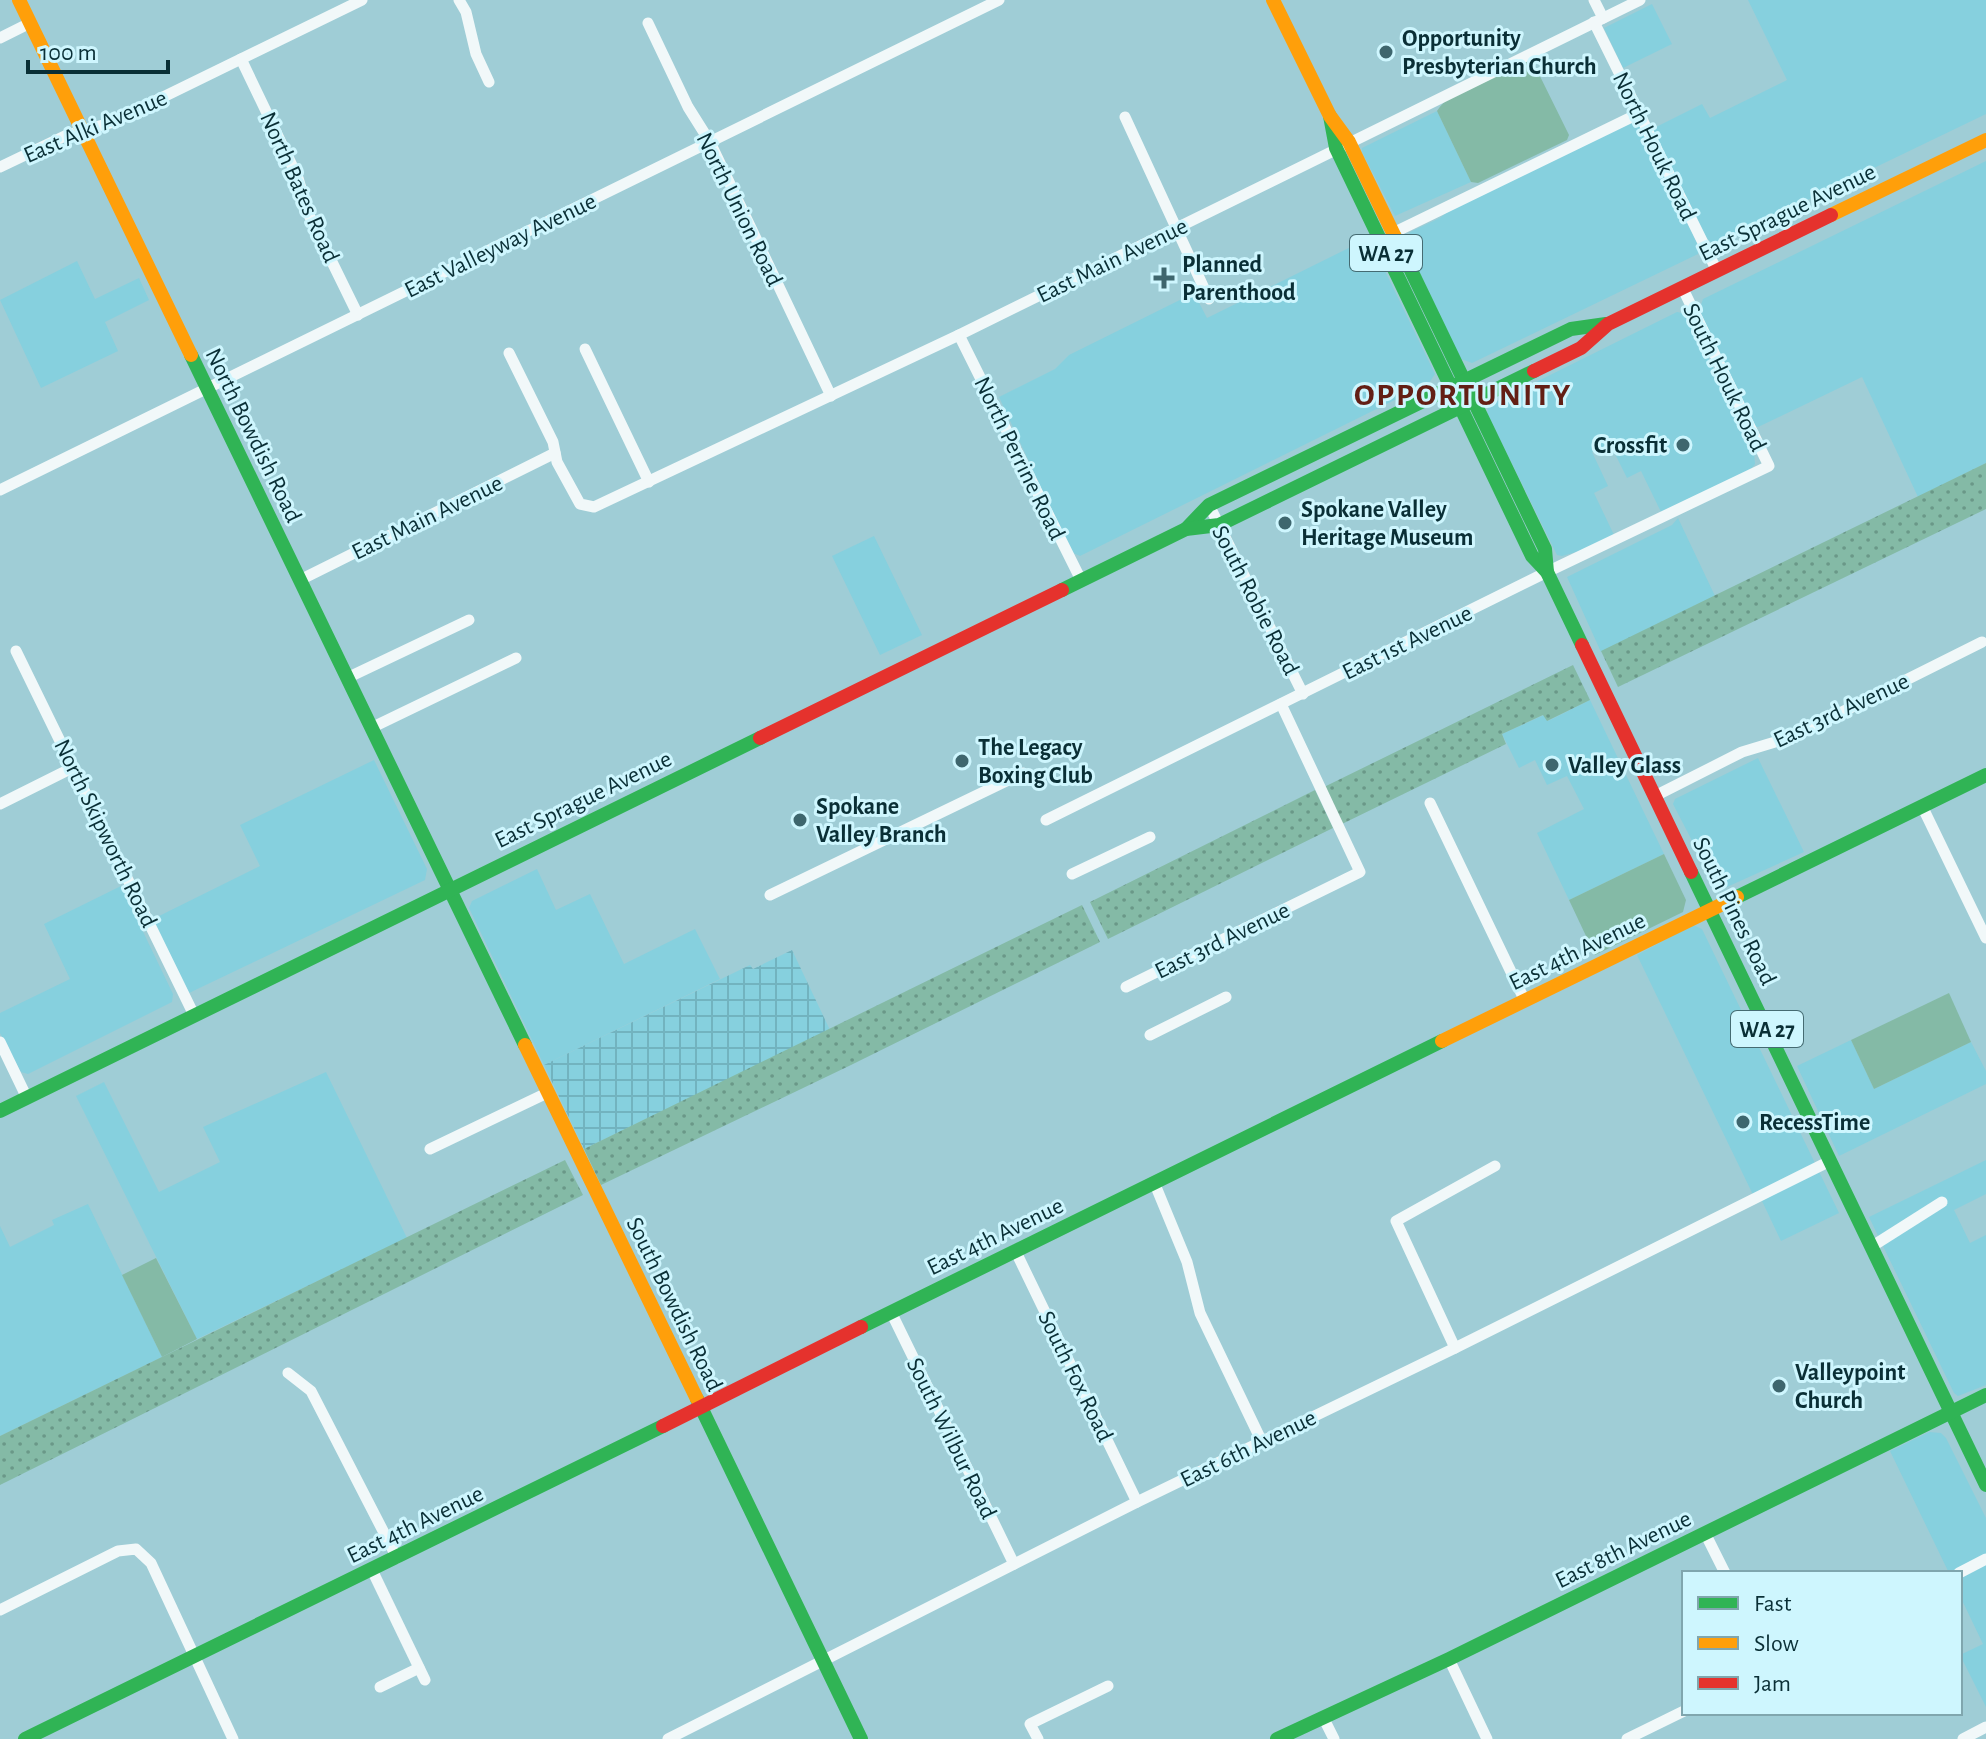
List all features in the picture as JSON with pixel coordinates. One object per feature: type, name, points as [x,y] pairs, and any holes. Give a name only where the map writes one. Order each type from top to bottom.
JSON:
[{"type":"street","name":"North Bowdish Road","points":[[19,0],[448,890]]},
{"type":"street","name":"East Alki Avenue","points":[[0,167],[67,135],[110,123],[362,0]]},
{"type":"street","points":[[459,0],[466,12],[476,54],[489,82]]},
{"type":"street","name":"East Valleyway Avenue","points":[[0,490],[999,0]]},
{"type":"street","name":"WA 27","points":[[1273,0],[1458,383]]},
{"type":"street","name":"North Houk Road","points":[[1594,0],[1599,20],[1640,113],[1717,271]]},
{"type":"street","name":"East Main Avenue","points":[[300,580],[555,453],[580,504],[594,507],[959,335],[1640,0]]},
{"type":"street","points":[[0,38],[30,23]]},
{"type":"street","name":"North Union Road","points":[[648,23],[688,107],[710,142],[831,396]]},
{"type":"street","name":"North Bates Road","points":[[241,59],[298,178],[309,215],[358,315]]},
{"type":"street","points":[[1393,233],[1640,113]]},
{"type":"street","points":[[1125,117],[1209,299]]},
{"type":"street","name":"East Sprague Avenue","points":[[0,1111],[1186,529],[1219,525],[1467,404],[1581,348],[1608,324],[1986,140]]},
{"type":"street","name":"WA 27","points":[[1343,145],[1393,233],[1458,383]]},
{"type":"street","name":"South Houk Road","points":[[1682,287],[1769,466]]},
{"type":"street","name":"East Sprague Avenue","points":[[1186,529],[1209,505],[1458,383],[1571,329],[1608,324]]},
{"type":"street","name":"North Perrine Road","points":[[959,335],[1081,580]]},
{"type":"street","points":[[585,349],[649,482]]},
{"type":"street","points":[[509,353],[553,442],[555,453]]},
{"type":"street","name":"South Pines Road","points":[[1458,383],[1532,556],[1547,572],[1986,1485]]},
{"type":"street","name":"East 1st Avenue","points":[[1046,820],[1547,572],[1769,466]]},
{"type":"street","name":"South Robie Road","points":[[1209,505],[1303,694]]},
{"type":"street","points":[[347,678],[469,620]]},
{"type":"street","name":"East 3rd Avenue","points":[[1655,796],[1742,752],[1792,737],[1982,642]]},
{"type":"street","name":"North Skipworth Road","points":[[16,651],[194,1015]]},
{"type":"street","points":[[371,728],[516,658]]},
{"type":"street","name":"South Robie Road","points":[[1281,704],[1360,872]]},
{"type":"street","points":[[0,804],[74,767]]},
{"type":"street","points":[[770,895],[1023,773]]},
{"type":"street","name":"East 4th Avenue","points":[[25,1739],[1986,775]]},
{"type":"street","points":[[1430,803],[1525,1001]]},
{"type":"street","points":[[1922,806],[1986,938]]},
{"type":"street","points":[[1072,874],[1150,837]]},
{"type":"street","name":"East 3rd Avenue","points":[[1126,987],[1360,872]]},
{"type":"street","name":"South Bowdish Road","points":[[448,890],[861,1739]]},
{"type":"street","points":[[1150,1035],[1226,997]]},
{"type":"street","points":[[0,1042],[27,1098]]},
{"type":"street","points":[[430,1149],[547,1093]]},
{"type":"street","name":"East 6th Avenue","points":[[668,1739],[1137,1502],[1830,1161]]},
{"type":"street","points":[[1455,1348],[1396,1221],[1495,1166]]},
{"type":"street","points":[[1154,1182],[1187,1262],[1200,1313],[1262,1442]]},
{"type":"street","points":[[1871,1247],[1942,1202]]},
{"type":"street","name":"South Fox Road","points":[[1015,1250],[1137,1502]]},
{"type":"street","name":"South Wilbur Road","points":[[891,1312],[1014,1564]]},
{"type":"street","points":[[288,1373],[311,1391],[397,1558]]},
{"type":"street","name":"East 8th Avenue","points":[[1277,1739],[1449,1659],[1986,1395]]},
{"type":"street","points":[[1705,1533],[1724,1571]]},
{"type":"street","points":[[0,1610],[118,1551],[136,1549],[151,1563],[233,1739]]},
{"type":"street","points":[[1962,1571],[1986,1559]]},
{"type":"street","points":[[372,1570],[425,1680]]},
{"type":"street","points":[[1449,1659],[1487,1739]]},
{"type":"street","points":[[380,1687],[419,1668]]},
{"type":"street","points":[[1038,1739],[1030,1724],[1108,1686]]},
{"type":"street","points":[[1627,1739],[1682,1712]]},
{"type":"street","points":[[1323,1717],[1334,1739]]},
{"type":"street","points":[[1963,1739],[1986,1727]]},
{"type":"shaded area","points":[[1748,0],[1986,0],[1986,114],[1714,245],[1704,236],[1652,129],[1702,104],[1710,118],[1787,80]]},
{"type":"shaded area","points":[[1652,4],[1672,44],[1623,68],[1604,28]]},
{"type":"shaded area","points":[[1437,111],[1471,182],[1395,216],[1362,148]]},
{"type":"shaded area","points":[[1630,122],[1642,126],[1698,245],[1698,254],[1472,363],[1461,359],[1406,244],[1410,232],[1440,218],[1456,205]]},
{"type":"shaded area","points":[[1986,161],[1986,463],[1918,497],[1862,377],[1758,427],[1754,426],[1699,311],[1703,299]]},
{"type":"shaded area","points":[[1369,238],[1435,374],[1429,383],[1080,556],[1071,552],[999,397],[1055,369],[1069,355],[1194,293],[1207,318]]},
{"type":"shaded area","points":[[77,261],[95,299],[139,278],[149,300],[105,322],[118,351],[41,388],[0,300]]},
{"type":"shaded area","points":[[1677,312],[1687,314],[1754,452],[1755,464],[1751,469],[1661,512],[1641,471],[1627,478],[1610,444],[1592,452],[1608,486],[1594,493],[1614,535],[1583,550],[1557,555],[1487,413],[1488,406]]},
{"type":"shaded area","points":[[1678,518],[1715,596],[1601,652],[1567,577],[1672,525]]},
{"type":"shaded area","points":[[874,536],[922,635],[880,655],[832,556]]},
{"type":"shaded area","points":[[1590,700],[1664,854],[1569,900],[1537,833],[1584,809],[1567,776],[1547,785],[1535,760],[1519,768],[1502,734],[1544,715],[1548,721]]},
{"type":"shaded area","points":[[1758,758],[1804,852],[1718,891],[1673,804],[1675,799]]},
{"type":"shaded area","points":[[374,760],[427,869],[425,880],[189,993],[151,920],[260,866],[240,825]]},
{"type":"shaded area","points":[[537,869],[556,910],[590,894],[624,964],[695,929],[720,979],[544,1065],[469,908],[472,901]]},
{"type":"shaded area","points":[[121,886],[173,994],[172,1002],[28,1074],[21,1072],[0,1033],[0,1013],[70,979],[44,924]]},
{"type":"shaded area","points":[[1693,925],[1702,929],[1839,1213],[1781,1241],[1762,1201],[1757,1203],[1637,955]]},
{"type":"shaded area","points":[[792,950],[830,1030],[584,1149],[544,1065],[750,965],[753,969]]},
{"type":"shaded area","points":[[1851,1040],[1874,1089],[1971,1042],[1986,1071],[1986,1084],[1839,1156],[1797,1066]]},
{"type":"shaded area","points":[[326,1072],[407,1238],[197,1339],[76,1096],[104,1082],[159,1192],[220,1162],[203,1127]]},
{"type":"shaded area","points":[[1986,1160],[1986,1194],[1954,1210],[1970,1243],[1986,1235],[1986,1385],[1958,1396],[1869,1217]]},
{"type":"shaded area","points":[[88,1204],[162,1357],[0,1436],[0,1226],[10,1247],[54,1225],[52,1220]]},
{"type":"shaded area","points":[[1929,1432],[1941,1433],[1986,1518],[1986,1707],[1962,1659],[1962,1654],[1983,1644],[1962,1600],[1962,1571],[1948,1571],[1890,1451]]},
{"type":"green space","points":[[1530,56],[1569,135],[1567,140],[1478,183],[1471,182],[1437,111],[1466,87]]},
{"type":"green space","points":[[1986,463],[1986,509],[1618,687],[1601,651]]},
{"type":"green space","points":[[1573,665],[1590,700],[1547,721],[1543,715],[1502,734],[1506,744],[1342,824],[1324,787]]},
{"type":"green space","points":[[1315,790],[1333,828],[1108,939],[1090,902]]},
{"type":"green space","points":[[1664,854],[1686,900],[1683,912],[1595,955],[1569,900]]},
{"type":"green space","points":[[1082,905],[1100,942],[601,1185],[584,1149]]},
{"type":"green space","points":[[1949,993],[1971,1042],[1874,1089],[1851,1040]]},
{"type":"green space","points":[[565,1160],[583,1195],[0,1485],[0,1436]]},
{"type":"green space","points":[[156,1258],[197,1339],[162,1357],[122,1275]]},
{"type":"traffic: fast","points":[[1330,116],[1336,148],[1532,556],[1547,572],[1582,645]]},
{"type":"traffic: fast","points":[[1395,237],[1545,549],[1547,572]]},
{"type":"traffic: fast","points":[[1186,529],[1209,505],[1571,329],[1606,324]]},
{"type":"traffic: fast","points":[[191,355],[525,1045]]},
{"type":"traffic: fast","points":[[1062,590],[1186,529],[1219,525],[1534,371]]},
{"type":"traffic: fast","points":[[0,1111],[760,738]]},
{"type":"traffic: fast","points":[[1737,897],[1986,775]]},
{"type":"traffic: fast","points":[[1691,872],[1986,1485]]},
{"type":"traffic: fast","points":[[861,1327],[1442,1041]]},
{"type":"traffic: fast","points":[[1277,1739],[1449,1659],[1986,1395]]},
{"type":"traffic: fast","points":[[697,1399],[861,1739]]},
{"type":"traffic: fast","points":[[25,1739],[663,1426]]},
{"type":"traffic: slow","points":[[19,0],[191,355]]},
{"type":"traffic: slow","points":[[1273,0],[1330,116],[1349,142],[1395,237]]},
{"type":"traffic: slow","points":[[1831,215],[1986,140]]},
{"type":"traffic: slow","points":[[1442,1041],[1737,897]]},
{"type":"traffic: slow","points":[[525,1045],[697,1399]]},
{"type":"traffic: jam","points":[[1534,371],[1581,348],[1608,324],[1831,215]]},
{"type":"traffic: jam","points":[[760,738],[1062,590]]},
{"type":"traffic: jam","points":[[1582,645],[1691,872]]},
{"type":"traffic: jam","points":[[663,1426],[861,1327]]},
{"type":"place","name":"Opportunity Presbyterian Church","points":[[1386,52]]},
{"type":"place","name":"Planned Parenthood","points":[[1164,278]]},
{"type":"place","name":"Crossfit","points":[[1683,445]]},
{"type":"place","name":"Spokane Valley Heritage Museum","points":[[1285,523]]},
{"type":"place","name":"The Legacy Boxing Club","points":[[962,761]]},
{"type":"place","name":"Valley Glass","points":[[1552,765]]},
{"type":"place","name":"Spokane Valley Branch","points":[[800,820]]},
{"type":"place","name":"RecessTime","points":[[1743,1122]]},
{"type":"place","name":"Valleypoint Church","points":[[1779,1386]]},
{"type":"district","name":"OPPORTUNITY","points":[[1463,394]]}]
